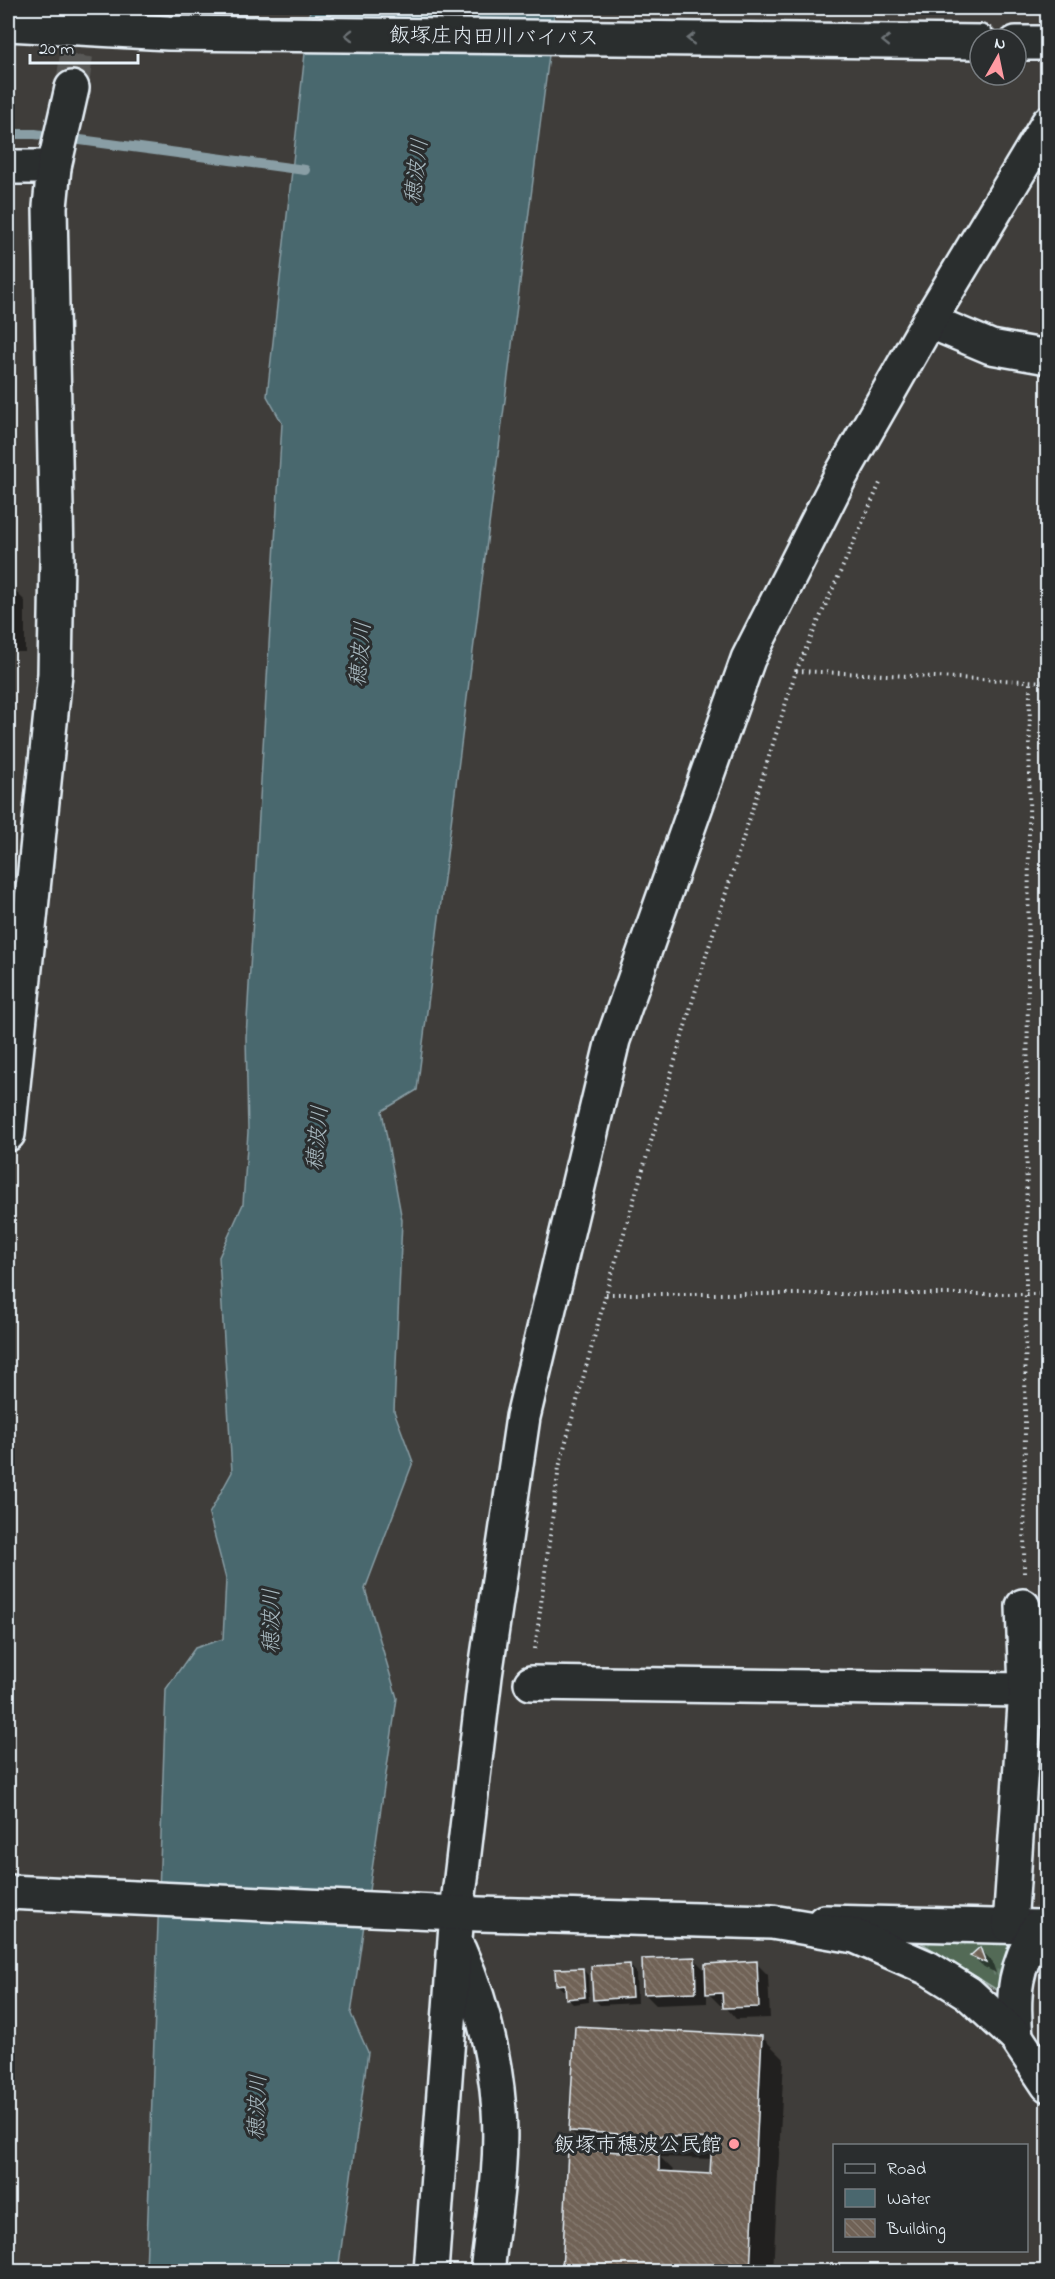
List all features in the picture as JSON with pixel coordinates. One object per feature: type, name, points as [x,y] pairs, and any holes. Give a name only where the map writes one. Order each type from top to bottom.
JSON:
[{"type":"main road","name":"飯塚庄内田川バイパス","points":[[8,24],[168,33],[968,42]]},
{"type":"main road","points":[[8,40],[168,33]]},
{"type":"main road","points":[[1028,43],[1047,43]]},
{"type":"main road","points":[[8,1134],[55,674],[57,559],[50,219],[59,147],[72,88]]},
{"type":"main road","points":[[431,2271],[451,1922],[523,1417],[613,1040],[747,659],[839,478],[1047,123]]},
{"type":"main road","points":[[8,166],[59,147]]},
{"type":"main road","points":[[929,321],[992,347],[1047,357]]},
{"type":"main road","points":[[1016,2037],[1013,1999],[1019,1968],[1032,1926],[1023,1606]]},
{"type":"main road","points":[[531,1683],[1026,1690]]},
{"type":"main road","points":[[8,1892],[451,1922],[772,1922],[1032,1926]]},
{"type":"main road","points":[[451,1922],[486,2032],[499,2110],[499,2155],[487,2271]]},
{"type":"main road","points":[[772,1922],[855,1936],[928,1968],[968,1993],[1016,2037],[1047,2085]]},
{"type":"path","points":[[531,1683],[560,1467],[606,1294],[705,959],[796,671],[883,478]]},
{"type":"path","points":[[796,671],[1047,682]]},
{"type":"path","points":[[1023,1606],[1030,682]]},
{"type":"path","points":[[606,1294],[1047,1294]]},
{"type":"green space","points":[[912,1937],[1019,1937],[1002,1993]]},
{"type":"water","name":"穂波川","points":[[310,8],[555,8],[417,1090],[382,1111],[402,1220],[394,1411],[413,1462],[365,1589],[397,1698],[351,2014],[368,2052],[338,2271],[146,2272],[166,1689],[195,1648],[223,1639],[226,1579],[209,1514],[232,1472],[219,1257],[243,1204],[248,1132],[246,1037],[282,423],[267,396]]},
{"type":"building","points":[[980,1947],[986,1963],[970,1956]]},
{"type":"building","points":[[695,1957],[696,1992],[643,1994],[642,1959]]},
{"type":"building","points":[[757,1961],[759,2007],[723,2008],[722,1993],[706,1994],[705,1964]]},
{"type":"building","points":[[630,1964],[632,1997],[593,2000],[591,1966]]},
{"type":"building","points":[[583,1968],[585,1997],[566,1999],[565,1984],[556,1985],[555,1969]]},
{"type":"building","name":"飯塚市穂波公民館","points":[[575,2026],[762,2036],[750,2272],[562,2272],[568,2149],[659,2154],[659,2171],[710,2174],[712,2139],[569,2131]]},
{"type":"waterway","points":[[8,134],[35,134],[305,170]]},
{"type":"tunnel","points":[[72,88],[83,8]]},
{"type":"place","name":"飯塚市穂波公民館","points":[[734,2144]]}]
